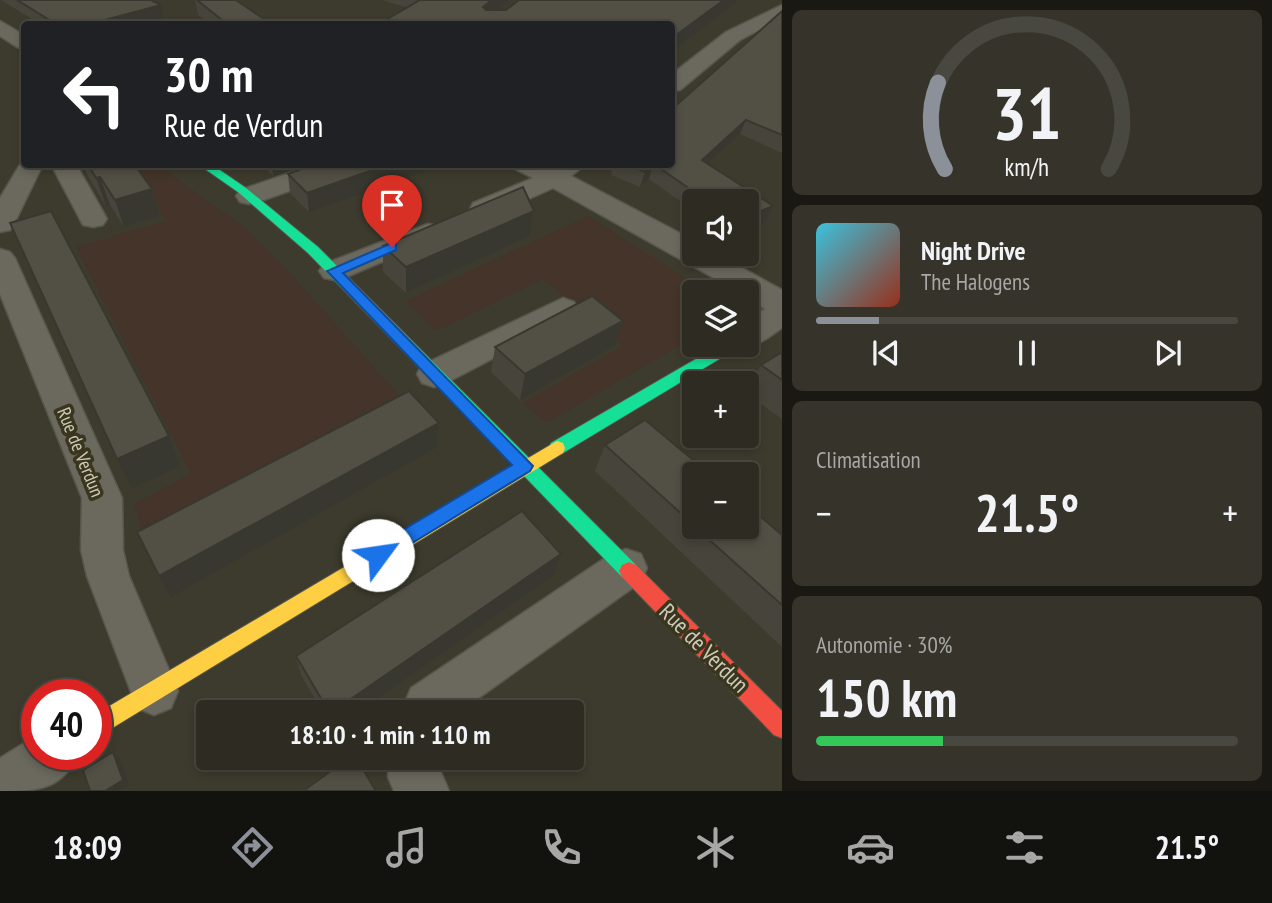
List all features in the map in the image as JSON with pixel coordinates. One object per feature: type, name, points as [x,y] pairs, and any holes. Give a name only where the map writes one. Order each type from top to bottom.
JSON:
[{"type":"street","points":[[772,0],[782,5]]},
{"type":"street","points":[[675,83],[733,36],[782,11]]},
{"type":"street","points":[[0,26],[21,41]]},
{"type":"street","points":[[0,223],[29,168]]},
{"type":"street","points":[[65,168],[93,219]]},
{"type":"street","name":"Rue de Verdun","points":[[210,168],[249,196],[334,271],[782,727]]},
{"type":"street","points":[[249,196],[330,168]]},
{"type":"street","points":[[334,271],[564,171],[682,245]]},
{"type":"street","name":"Rue de Verdun","points":[[0,258],[102,498],[102,551],[108,576],[154,691]]},
{"type":"street","points":[[717,266],[741,280]]},
{"type":"street","points":[[759,290],[777,301],[781,310],[778,316],[759,328]]},
{"type":"street","points":[[434,374],[563,309]]},
{"type":"street","points":[[112,717],[524,466],[710,357]]},
{"type":"street","points":[[435,700],[626,568]]},
{"type":"street","points":[[0,788],[29,770]]},
{"type":"street","points":[[414,770],[414,777],[423,791]]},
{"type":"shaded area","points":[[130,168],[161,168],[244,227],[289,272],[411,409],[147,548],[134,504],[191,474],[76,247],[166,221]]},
{"type":"shaded area","points":[[588,216],[688,280],[682,280],[682,344],[546,423],[523,403],[622,346],[543,279],[436,331],[406,301]]},
{"type":"building","points":[[17,0],[151,0],[161,5],[101,21],[51,21]]},
{"type":"building","points":[[197,0],[236,0],[267,21],[223,21]]},
{"type":"building","points":[[420,0],[492,0],[483,7],[486,10],[506,10],[519,0],[724,0],[675,36],[675,21],[384,21]]},
{"type":"building","points":[[782,11],[782,135],[746,120],[702,160],[747,189],[690,189],[660,168],[675,168],[675,106]]},
{"type":"building","points":[[90,168],[137,168],[152,189],[115,200],[100,177],[96,178]]},
{"type":"building","points":[[304,168],[379,168],[307,193],[288,174]]},
{"type":"building","points":[[523,187],[534,211],[406,267],[383,246]]},
{"type":"building","points":[[759,197],[773,206],[759,211]]},
{"type":"building","points":[[51,211],[169,436],[117,459],[10,223]]},
{"type":"building","points":[[592,296],[623,321],[525,374],[495,347]]},
{"type":"building","points":[[782,352],[782,380],[761,365]]},
{"type":"building","points":[[409,391],[439,423],[159,576],[137,532]]},
{"type":"building","points":[[645,420],[696,462],[682,462],[682,514],[605,445]]},
{"type":"building","points":[[522,511],[561,554],[349,700],[322,700],[296,656]]},
{"type":"building","points":[[759,515],[782,535],[782,605],[708,539],[759,539]]},
{"type":"building","points":[[112,753],[123,780],[105,791],[90,791],[83,770],[112,770]]},
{"type":"building","points":[[332,770],[363,770],[376,791],[303,791]]},
{"type":"traffic: fast","points":[[209,168],[242,190],[313,250],[629,571]]},
{"type":"traffic: fast","points":[[557,448],[711,357]]},
{"type":"traffic: slow","points":[[112,717],[557,448]]},
{"type":"traffic: jam","points":[[629,571],[782,727]]},
{"type":"route","points":[[378,555],[524,466],[334,271],[392,247]]}]
